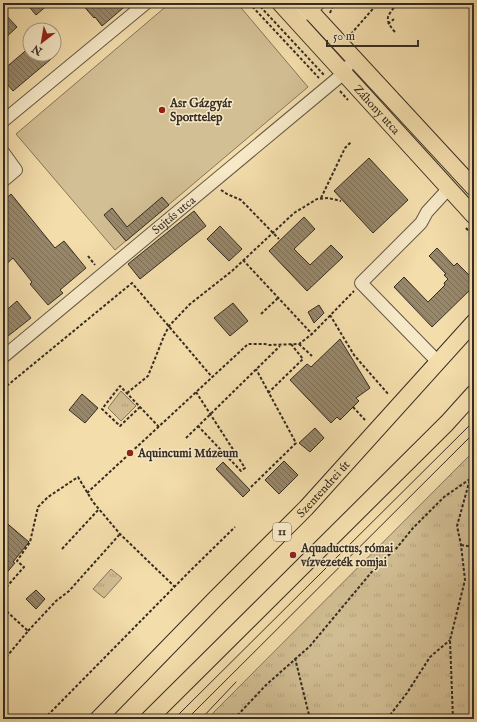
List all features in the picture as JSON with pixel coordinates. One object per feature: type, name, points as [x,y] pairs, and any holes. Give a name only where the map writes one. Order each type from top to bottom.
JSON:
[{"type":"main road","name":"Záhony utca","points":[[280,4],[474,216]]},
{"type":"main road","name":"Záhony utca","points":[[311,6],[352,57],[474,187]]},
{"type":"main road","name":"Szentendrei út","points":[[98,719],[306,508],[437,361],[474,322]]},
{"type":"main road","points":[[149,719],[447,422],[474,393]]},
{"type":"street","points":[[3,121],[146,3]]},
{"type":"street","points":[[280,4],[295,14],[300,15],[306,14],[311,6]]},
{"type":"street","points":[[311,6],[309,16],[310,27],[320,47]]},
{"type":"street","name":"Sujtás utca","points":[[3,357],[344,73],[352,57]]},
{"type":"street","points":[[344,73],[372,78]]},
{"type":"street","points":[[3,152],[16,170],[3,181]]},
{"type":"street","points":[[437,361],[361,283],[421,223],[427,212],[448,188]]},
{"type":"path","points":[[249,3],[322,80],[326,76],[257,3]]},
{"type":"path","points":[[347,39],[378,3]]},
{"type":"path","points":[[395,32],[388,24],[388,18],[389,12],[397,3]]},
{"type":"path","points":[[388,24],[394,19]]},
{"type":"path","points":[[320,198],[345,148],[351,142]]},
{"type":"path","points":[[219,188],[227,194],[241,200],[279,239]]},
{"type":"path","points":[[127,393],[148,376],[169,326],[190,304],[243,260],[294,213],[314,200],[320,198],[341,201]]},
{"type":"path","points":[[243,260],[312,334]]},
{"type":"path","points":[[3,389],[132,283],[212,377]]},
{"type":"path","points":[[88,493],[248,344],[299,344],[312,334],[361,283]]},
{"type":"path","points":[[261,314],[278,298]]},
{"type":"path","points":[[330,315],[354,355],[389,394]]},
{"type":"path","points":[[268,393],[303,359],[290,344]]},
{"type":"path","points":[[299,344],[312,356]]},
{"type":"path","points":[[186,438],[280,345]]},
{"type":"path","points":[[251,487],[296,443],[256,369]]},
{"type":"path","points":[[140,407],[120,426],[102,409],[120,386],[127,393],[159,427]]},
{"type":"path","points":[[196,392],[245,468],[241,471],[198,426]]},
{"type":"path","points":[[354,407],[365,420]]},
{"type":"path","points":[[234,719],[266,685],[310,646],[380,562],[396,550],[413,528],[444,497],[474,475]]},
{"type":"path","points":[[3,591],[24,567],[17,561],[30,542],[38,507],[48,497],[78,477],[99,509],[120,534],[175,587]]},
{"type":"path","points":[[453,719],[450,640],[465,580],[461,545],[456,526],[470,479]]},
{"type":"path","points":[[62,549],[99,509]]},
{"type":"path","points":[[44,719],[235,527]]},
{"type":"path","points":[[3,661],[28,631],[56,601],[69,591],[120,534]]},
{"type":"path","points":[[461,545],[474,547]]},
{"type":"path","points":[[3,608],[28,631]]},
{"type":"path","points":[[387,719],[407,693],[430,657],[450,640]]},
{"type":"path","points":[[295,658],[310,719]]},
{"type":"green space","name":"Asr Gázgyár Sporttelep","points":[[170,3],[237,3],[308,87],[115,250],[16,134]]},
{"type":"green space","points":[[121,391],[136,406],[121,421],[108,408]]},
{"type":"green space","points":[[474,451],[474,719],[207,719]]},
{"type":"green space","points":[[111,569],[122,578],[104,598],[93,589]]},
{"type":"building","points":[[26,3],[50,3],[36,15]]},
{"type":"building","points":[[81,3],[129,3],[102,26]]},
{"type":"building","points":[[3,12],[17,27],[3,40]]},
{"type":"building","points":[[22,54],[22,62],[47,62],[13,91],[3,79],[3,70]]},
{"type":"building","points":[[369,158],[408,200],[373,233],[334,191]]},
{"type":"building","points":[[11,194],[55,248],[64,241],[86,268],[60,290],[63,293],[48,305],[30,284],[32,282],[13,258],[3,267],[3,201]]},
{"type":"building","points":[[162,197],[169,205],[126,241],[104,215],[112,208],[127,227]]},
{"type":"building","points":[[194,211],[206,226],[140,279],[128,264]]},
{"type":"building","points":[[304,217],[315,229],[294,249],[310,265],[331,245],[343,257],[307,291],[269,251]]},
{"type":"building","points":[[220,226],[242,249],[229,261],[207,239]]},
{"type":"building","points":[[437,248],[454,266],[457,263],[474,280],[474,286],[432,327],[394,287],[404,277],[428,302],[445,285],[444,283],[448,279],[444,275],[446,274],[429,256]]},
{"type":"building","points":[[17,301],[31,318],[3,340],[3,313]]},
{"type":"building","points":[[233,303],[248,321],[230,336],[214,318]]},
{"type":"building","points":[[319,305],[324,313],[314,323],[308,312]]},
{"type":"building","points":[[340,339],[370,388],[356,398],[359,401],[340,420],[337,417],[331,423],[290,380],[307,364],[311,367]]},
{"type":"building","points":[[82,394],[98,408],[85,423],[69,410]]},
{"type":"building","points":[[315,428],[324,438],[310,452],[299,443]]},
{"type":"building","points":[[284,461],[298,475],[279,494],[265,480]]},
{"type":"building","points":[[223,462],[250,490],[243,497],[216,469]]},
{"type":"building","points":[[3,520],[29,542],[13,562],[15,563],[3,577]]},
{"type":"building","points":[[36,590],[45,599],[36,609],[26,599]]},
{"type":"tram line","points":[[174,719],[474,421]]},
{"type":"tram line","points":[[187,719],[474,433]]},
{"type":"tram line","points":[[201,719],[236,682]]},
{"type":"place","name":"Asr Gázgyár Sporttelep","points":[[162,110]]},
{"type":"place","name":"Aquincumi Múzeum","points":[[130,453]]},
{"type":"place","name":"Aquaductus, római vízvezeték romjai","points":[[293,555]]}]
